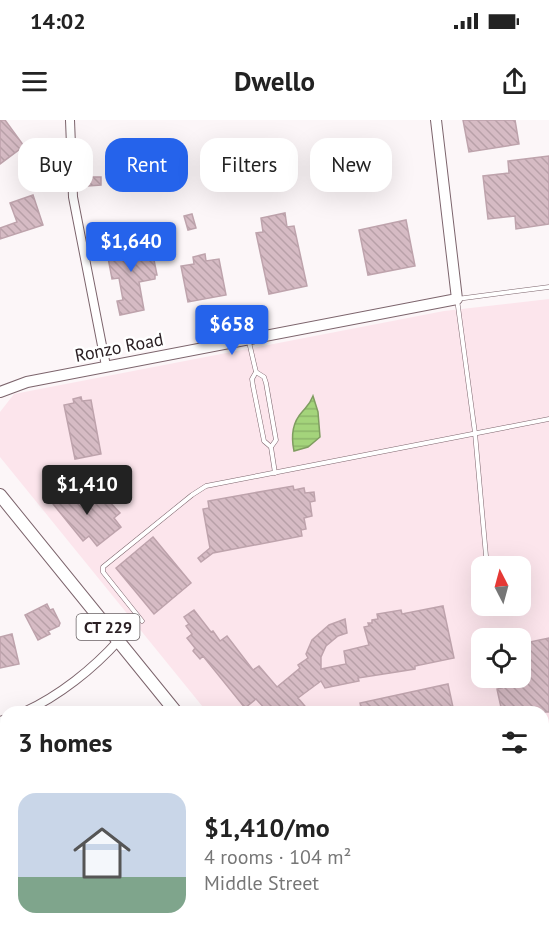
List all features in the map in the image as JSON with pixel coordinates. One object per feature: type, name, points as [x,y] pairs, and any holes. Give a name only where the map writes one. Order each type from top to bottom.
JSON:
[{"type":"main road","points":[[436,120],[457,299]]},
{"type":"main road","name":"Ronzo Road","points":[[0,392],[27,382],[457,299]]},
{"type":"main road","name":"CT 229","points":[[0,495],[171,706]]},
{"type":"street","points":[[70,120],[74,197],[106,366]]},
{"type":"street","points":[[36,706],[65,687],[108,652],[118,640]]},
{"type":"lane","points":[[486,556],[475,433],[457,299],[549,287]]},
{"type":"lane","points":[[249,338],[256,372],[252,379],[257,407],[264,441],[271,447],[275,472]]},
{"type":"lane","points":[[256,372],[264,377],[266,383],[276,440],[271,447]]},
{"type":"lane","points":[[142,621],[103,572],[103,567],[206,486],[549,419]]},
{"type":"shaded area","points":[[549,299],[549,706],[202,706],[0,457],[0,412],[14,394],[444,311]]},
{"type":"shaded area","points":[[313,396],[318,412],[320,437],[308,447],[294,451],[294,425]]},
{"type":"building","points":[[0,120],[5,120],[18,138],[18,150],[0,164]]},
{"type":"building","points":[[463,120],[515,120],[519,144],[469,152]]},
{"type":"building","points":[[549,156],[549,224],[516,229],[515,216],[488,219],[483,176],[509,173],[508,161]]},
{"type":"building","points":[[93,177],[101,177],[101,185],[93,186]]},
{"type":"building","points":[[33,195],[43,225],[0,239],[0,228],[17,222],[10,203]]},
{"type":"building","points":[[285,213],[287,227],[294,226],[307,286],[269,294],[256,233],[263,232],[261,218]]},
{"type":"building","points":[[192,214],[196,228],[188,230],[184,216]]},
{"type":"building","points":[[406,220],[415,266],[368,275],[359,230]]},
{"type":"building","points":[[131,242],[132,249],[151,245],[157,275],[155,279],[139,282],[144,310],[120,315],[117,301],[123,300],[119,278],[112,279],[106,247]]},
{"type":"building","points":[[205,254],[206,261],[219,259],[226,295],[188,302],[181,266],[194,264],[193,257]]},
{"type":"building","points":[[81,397],[82,401],[91,400],[101,454],[75,459],[64,405],[74,403],[73,399]]},
{"type":"building","points":[[293,486],[294,490],[304,488],[305,493],[314,492],[315,501],[310,502],[312,516],[304,518],[306,529],[301,530],[302,536],[213,553],[201,562],[198,558],[210,548],[203,509],[209,508],[208,501]]},
{"type":"building","points":[[51,489],[54,492],[58,489],[68,501],[75,495],[80,501],[91,492],[100,503],[106,498],[120,513],[114,518],[121,527],[97,546],[89,536],[83,541],[45,494]]},
{"type":"building","points":[[153,537],[191,583],[154,614],[116,568]]},
{"type":"building","points":[[47,604],[50,610],[53,609],[60,623],[59,626],[48,631],[50,634],[38,640],[25,615]]},
{"type":"building","points":[[443,606],[454,658],[415,666],[415,669],[358,678],[359,681],[325,688],[321,681],[298,698],[305,706],[262,706],[256,699],[247,706],[243,706],[203,656],[200,659],[193,651],[195,648],[187,638],[192,634],[186,626],[189,624],[184,617],[194,610],[220,641],[227,636],[253,670],[259,666],[277,687],[300,668],[298,665],[308,658],[306,654],[312,640],[329,625],[345,619],[347,633],[338,636],[326,646],[321,657],[321,669],[346,664],[344,651],[369,645],[364,627],[369,626],[368,623],[372,623],[372,620],[378,619],[377,614],[401,610],[402,614]]},
{"type":"building","points":[[12,634],[19,664],[0,668],[0,637]]},
{"type":"building","points":[[549,638],[549,706],[501,706],[497,689],[531,688],[531,642]]},
{"type":"building","points":[[448,684],[453,706],[361,706],[360,703]]}]
